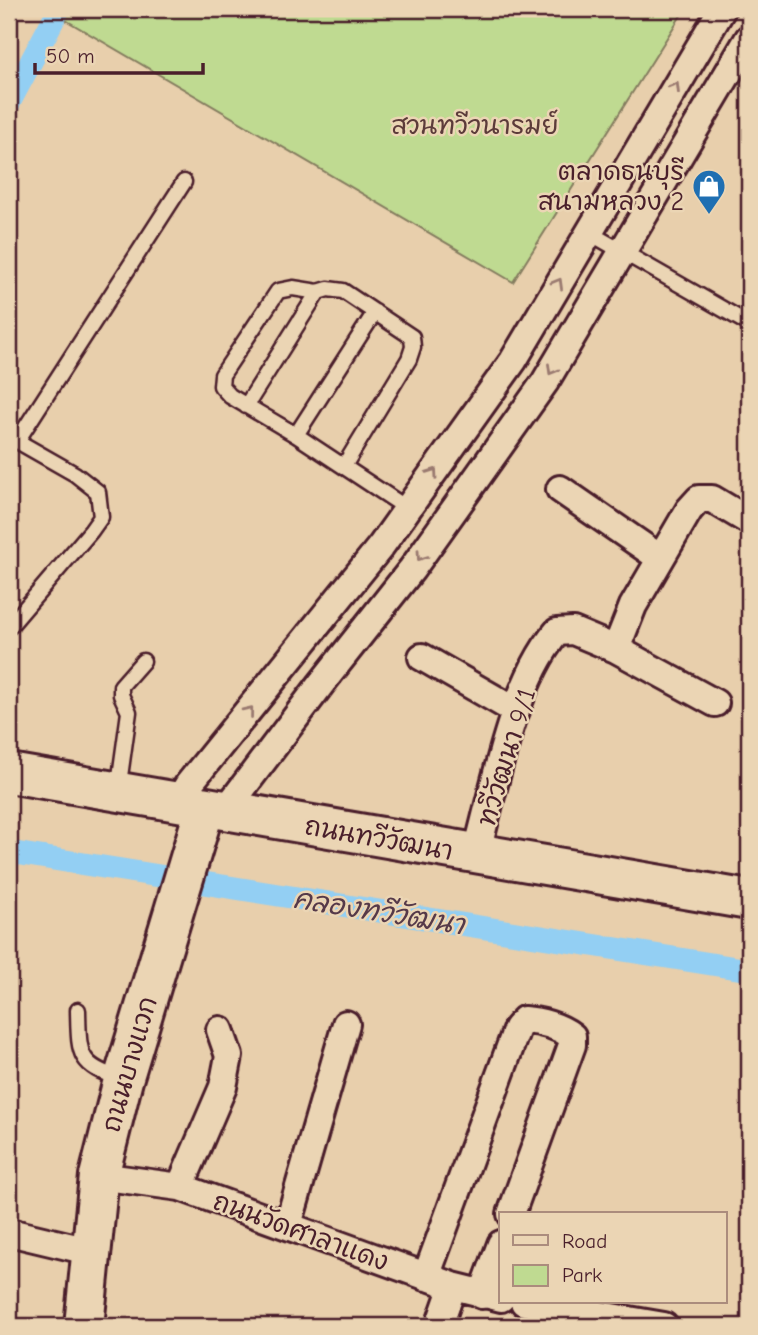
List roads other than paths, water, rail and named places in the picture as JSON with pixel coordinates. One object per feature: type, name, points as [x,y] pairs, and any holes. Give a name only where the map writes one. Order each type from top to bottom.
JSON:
[{"type":"main road","name":"ถนนทวีวัฒนา","points":[[9,773],[118,792],[200,816],[476,855],[749,900]]},
{"type":"main road","name":"ถนนบางแวก","points":[[84,1326],[99,1176],[123,1080],[200,816]]},
{"type":"street","points":[[722,9],[513,361],[381,546],[188,785],[200,816],[259,766],[412,569],[545,382],[749,38]]},
{"type":"street","points":[[560,489],[660,558]]},
{"type":"street","points":[[616,649],[633,606],[689,510],[699,499],[712,499],[749,521]]},
{"type":"street","name":"ทวีวัฒนา 9/1","points":[[476,855],[516,711],[547,644],[557,632],[573,631],[616,649],[715,703]]},
{"type":"street","points":[[422,657],[516,711]]},
{"type":"street","points":[[223,742],[259,766]]},
{"type":"street","points":[[426,1277],[517,1028],[524,1020],[533,1020],[564,1030],[572,1036],[572,1045],[512,1212]]},
{"type":"street","points":[[288,1225],[346,1024]]},
{"type":"street","points":[[180,1187],[223,1087],[229,1056],[220,1030]]},
{"type":"street","name":"ถนนวัดศาลาแดง","points":[[99,1176],[180,1187],[426,1277],[492,1296]]},
{"type":"street","points":[[9,1232],[93,1252]]},
{"type":"street","points":[[492,1296],[499,1256]]},
{"type":"street","points":[[439,1326],[453,1286]]},
{"type":"street","points":[[536,1304],[664,1326]]},
{"type":"lane","points":[[9,627],[101,517],[98,492],[75,474],[17,441],[184,182]]},
{"type":"lane","points":[[588,232],[749,324]]},
{"type":"lane","points":[[344,466],[409,359],[413,347],[412,337],[343,291],[328,289],[318,292],[293,288],[278,291],[222,375],[221,386],[230,396],[296,435],[408,509]]},
{"type":"lane","points":[[246,406],[318,292]]},
{"type":"lane","points":[[296,435],[375,312]]},
{"type":"lane","points":[[118,792],[129,712],[121,695],[121,686],[143,661]]},
{"type":"lane","points":[[78,1010],[82,1055],[90,1066],[101,1074],[123,1080]]},
{"type":"waterway","points":[[9,103],[59,9]]},
{"type":"waterway","name":"คลองทวีวัฒนา","points":[[9,852],[749,970]]},
{"type":"place","name":"ตลาดธนบุรี สนามหลวง 2","points":[[709,216]]},
{"type":"park label","name":"สวนทวีวนารมย์","points":[[475,125]]}]
